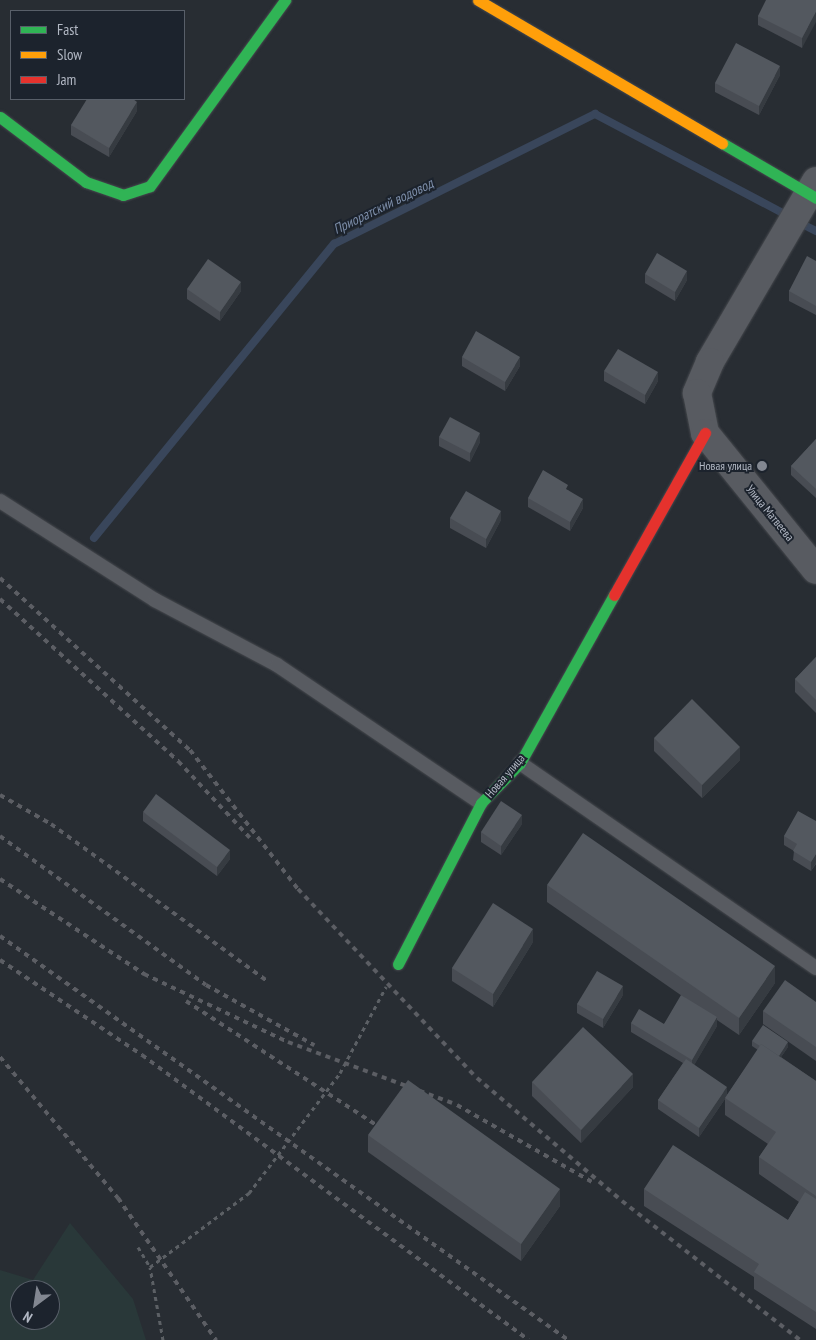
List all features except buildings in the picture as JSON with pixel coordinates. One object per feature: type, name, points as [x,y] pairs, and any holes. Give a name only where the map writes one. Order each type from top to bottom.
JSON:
[{"type":"street","points":[[0,117],[86,182],[122,195],[150,186],[285,0]]},
{"type":"street","points":[[478,0],[814,191],[710,362],[697,393],[705,433]]},
{"type":"street","name":"Улица Матвеева","points":[[705,433],[816,570]]},
{"type":"street","name":"Новая улица","points":[[398,964],[481,804],[520,763],[705,433]]},
{"type":"lane","points":[[0,501],[156,600],[277,665],[481,804]]},
{"type":"lane","points":[[520,763],[816,968]]},
{"type":"path","points":[[150,1267],[249,1193],[340,1073],[398,964]]},
{"type":"path","points":[[138,1247],[150,1267],[163,1340]]},
{"type":"shaded area","points":[[70,1223],[133,1299],[146,1340],[0,1340],[0,1270],[33,1280]]},
{"type":"waterway","name":"Приоратский водовод","points":[[94,538],[334,244],[595,114],[781,212]]},
{"type":"waterway","name":"Приоратский водовод","points":[[806,226],[816,231]]},
{"type":"railway","points":[[0,578],[190,750],[298,889],[477,1078],[622,1201],[800,1340]]},
{"type":"railway","points":[[0,599],[178,761],[250,838]]},
{"type":"railway","points":[[0,795],[51,824],[267,981]]},
{"type":"railway","points":[[0,836],[206,985],[314,1045]]},
{"type":"railway","points":[[0,879],[144,974],[288,1042],[457,1105],[592,1182]]},
{"type":"railway","points":[[0,936],[568,1340]]},
{"type":"railway","points":[[0,960],[142,1055],[528,1340]]},
{"type":"railway","points":[[186,1001],[384,1130]]},
{"type":"railway","points":[[0,1057],[118,1198],[216,1340]]},
{"type":"traffic: fast","points":[[0,117],[86,182],[123,195],[150,186],[285,0]]},
{"type":"traffic: fast","points":[[722,143],[816,198]]},
{"type":"traffic: fast","points":[[398,964],[481,803],[520,763],[614,595]]},
{"type":"traffic: slow","points":[[478,0],[722,143]]},
{"type":"traffic: jam","points":[[614,595],[705,433]]},
{"type":"place","name":"Новая улица","points":[[762,466]]}]
